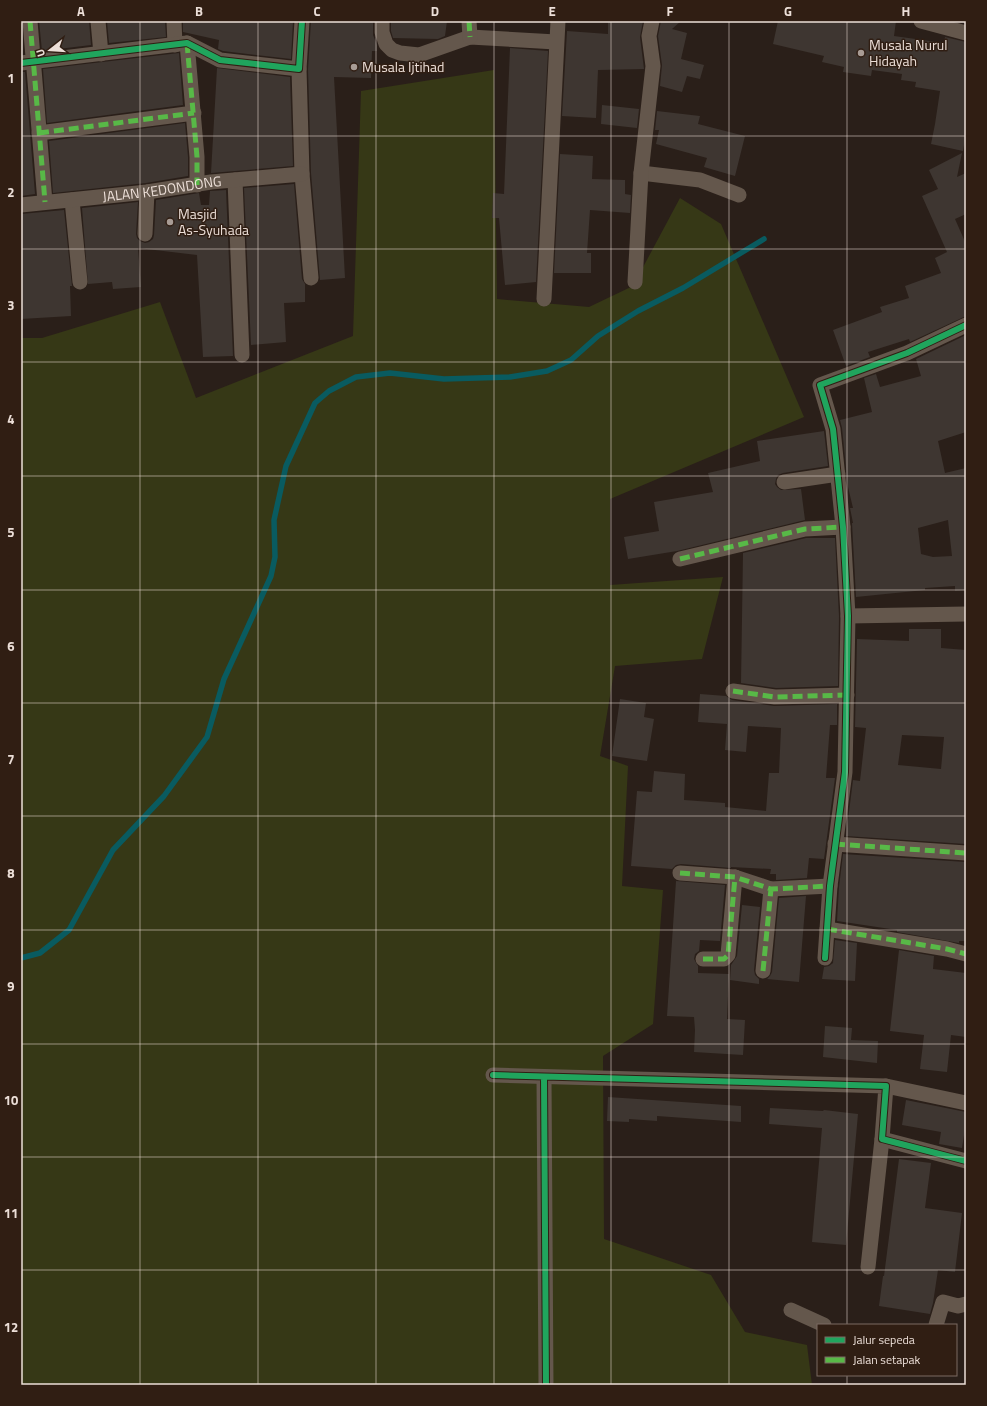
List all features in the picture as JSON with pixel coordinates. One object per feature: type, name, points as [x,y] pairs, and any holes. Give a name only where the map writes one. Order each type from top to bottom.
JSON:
[{"type":"street","points":[[30,21],[27,63],[39,133],[45,202]]},
{"type":"street","points":[[98,21],[101,54]]},
{"type":"street","points":[[174,21],[181,44],[194,113],[197,185]]},
{"type":"street","points":[[302,21],[299,70],[302,174],[311,278]]},
{"type":"street","points":[[382,21],[382,32],[386,44],[392,50],[400,54],[419,55],[470,37],[556,42]]},
{"type":"street","points":[[469,21],[470,37]]},
{"type":"street","points":[[544,299],[558,21]]},
{"type":"street","points":[[635,282],[641,173],[653,66],[649,36],[652,21]]},
{"type":"street","points":[[920,21],[966,33]]},
{"type":"street","points":[[27,63],[181,44],[220,60],[299,70]]},
{"type":"street","points":[[39,133],[194,113]]},
{"type":"street","points":[[641,173],[700,180],[739,195]]},
{"type":"street","name":"JALAN KEDONDONG","points":[[21,205],[147,192],[235,180],[302,174]]},
{"type":"street","points":[[235,180],[242,355]]},
{"type":"street","points":[[145,234],[147,192]]},
{"type":"street","points":[[72,200],[80,282]]},
{"type":"street","points":[[825,958],[830,886],[845,772],[848,616],[843,527],[833,430],[820,385],[908,353],[966,325]]},
{"type":"street","points":[[784,482],[838,474]]},
{"type":"street","points":[[680,559],[804,529],[843,527]]},
{"type":"street","points":[[848,616],[966,614]]},
{"type":"street","points":[[733,691],[775,697],[847,695]]},
{"type":"street","points":[[835,844],[966,853]]},
{"type":"street","points":[[680,873],[735,876],[771,889],[830,886]]},
{"type":"street","points":[[703,959],[724,959],[728,955],[735,876]]},
{"type":"street","points":[[762,971],[771,889]]},
{"type":"street","points":[[827,929],[947,949],[966,954]]},
{"type":"street","points":[[493,1075],[886,1086],[966,1103]]},
{"type":"street","points":[[544,1077],[546,1385]]},
{"type":"street","points":[[868,1267],[882,1139],[886,1086]]},
{"type":"street","points":[[882,1139],[966,1161]]},
{"type":"street","points":[[936,1324],[943,1302],[958,1306],[966,1304]]},
{"type":"street","points":[[791,1310],[822,1324]]},
{"type":"green space","points":[[494,70],[497,299],[589,307],[633,286],[680,198],[721,224],[804,417],[610,499],[610,585],[723,577],[702,659],[615,666],[600,756],[628,766],[622,886],[663,890],[653,1024],[603,1056],[604,1239],[711,1275],[745,1332],[807,1345],[812,1385],[21,1385],[21,338],[42,338],[160,302],[196,398],[353,336],[361,91]]},
{"type":"building","points":[[39,21],[89,21],[91,45],[42,51]]},
{"type":"building","points":[[107,21],[165,21],[166,37],[109,43]]},
{"type":"building","points":[[183,21],[293,21],[291,59],[223,51],[218,49],[219,40],[183,32]]},
{"type":"building","points":[[311,21],[373,21],[373,35],[377,45],[377,51],[372,51],[371,78],[334,77],[345,278],[320,280],[311,173],[308,69]]},
{"type":"building","points":[[391,21],[447,21],[445,36],[438,39],[393,38]]},
{"type":"building","points":[[608,21],[643,21],[640,37],[644,69],[598,70],[596,118],[562,116],[567,31],[608,34]]},
{"type":"building","points":[[661,21],[681,21],[672,29],[687,33],[681,59],[704,65],[700,79],[687,76],[682,92],[660,86],[662,65],[658,36]]},
{"type":"building","points":[[778,21],[896,21],[894,36],[944,43],[945,37],[966,42],[966,135],[963,151],[931,144],[940,91],[915,87],[916,82],[901,80],[902,74],[872,70],[871,76],[843,72],[844,67],[822,62],[824,56],[773,44]]},
{"type":"building","points":[[510,48],[548,51],[536,282],[505,285],[499,218],[492,218],[493,193],[504,194]]},
{"type":"building","points":[[179,53],[183,105],[47,123],[43,69]]},
{"type":"building","points":[[217,68],[290,77],[293,166],[211,173]]},
{"type":"building","points":[[21,72],[25,72],[35,194],[21,196]]},
{"type":"building","points":[[602,105],[639,109],[637,128],[601,124]]},
{"type":"building","points":[[657,111],[700,116],[698,124],[745,136],[735,176],[704,167],[707,158],[656,144],[659,130],[655,130]]},
{"type":"building","points":[[185,123],[188,176],[146,183],[53,193],[49,141]]},
{"type":"building","points":[[962,153],[957,177],[966,173],[966,214],[955,219],[966,244],[966,316],[910,342],[909,339],[868,352],[870,357],[846,366],[833,330],[882,312],[880,307],[909,298],[905,286],[941,273],[935,258],[947,252],[922,196],[938,189],[929,170]]},
{"type":"building","points":[[560,154],[593,156],[592,179],[625,180],[625,194],[631,195],[630,213],[590,210],[587,253],[591,253],[591,273],[554,273]]},
{"type":"building","points":[[294,184],[302,279],[305,284],[305,302],[284,303],[286,342],[251,345],[244,188]]},
{"type":"building","points":[[226,190],[233,356],[203,357],[197,255],[138,248],[141,287],[113,289],[112,282],[88,284],[82,208],[138,202],[136,234],[140,241],[145,243],[153,239],[156,200],[199,193],[201,205],[209,205],[210,191]]},
{"type":"building","points":[[64,210],[72,286],[70,286],[71,316],[21,319],[21,214]]},
{"type":"building","points":[[966,335],[966,432],[938,441],[945,473],[966,468],[966,590],[955,591],[955,586],[925,588],[925,590],[856,597],[853,523],[850,508],[853,508],[848,487],[840,420],[872,412],[864,378],[876,374],[880,387],[921,376],[916,359]],"holes":[[[948,520],[952,556],[933,557],[921,554],[918,528]]]},
{"type":"building","points":[[824,431],[828,466],[783,473],[778,475],[776,479],[775,484],[781,490],[801,489],[805,520],[677,551],[628,559],[624,537],[659,531],[654,502],[713,492],[708,473],[760,461],[757,441]]},
{"type":"building","points":[[806,538],[835,538],[839,616],[838,686],[776,688],[741,683],[743,553]]},
{"type":"building","points":[[909,629],[941,629],[941,648],[966,650],[966,844],[846,836],[853,780],[860,781],[866,728],[855,727],[857,639],[909,641]],"holes":[[[902,735],[944,737],[941,769],[898,765]]]},
{"type":"building","points":[[700,694],[726,696],[732,700],[774,706],[837,704],[837,725],[830,725],[826,778],[835,778],[824,859],[809,858],[807,878],[776,880],[776,874],[770,874],[771,869],[731,868],[681,864],[676,865],[672,869],[631,866],[637,791],[652,792],[654,771],[685,774],[684,800],[725,803],[725,807],[766,811],[769,773],[779,773],[781,728],[748,726],[746,752],[725,750],[727,724],[698,722]]},
{"type":"building","points":[[620,699],[646,703],[644,717],[654,719],[647,761],[612,756]]},
{"type":"building","points":[[843,854],[966,862],[966,941],[959,941],[959,943],[897,932],[897,930],[837,921]]},
{"type":"building","points":[[676,881],[725,885],[720,941],[700,940],[699,951],[695,954],[694,959],[698,966],[698,973],[729,974],[727,1019],[745,1020],[743,1055],[694,1052],[694,1017],[667,1016]]},
{"type":"building","points":[[806,896],[799,982],[767,979],[772,972],[779,898]]},
{"type":"building","points":[[742,905],[760,907],[754,970],[755,975],[759,979],[759,984],[730,980],[731,965],[737,956]]},
{"type":"building","points":[[835,940],[857,943],[855,981],[822,979],[824,967],[833,963]]},
{"type":"building","points":[[899,950],[934,956],[933,969],[966,973],[966,1037],[951,1035],[947,1072],[920,1069],[924,1035],[890,1031]]},
{"type":"building","points":[[825,1026],[852,1028],[851,1040],[878,1041],[877,1063],[823,1057]]},
{"type":"building","points":[[608,1097],[741,1106],[741,1122],[657,1116],[657,1121],[629,1119],[629,1122],[607,1121]]},
{"type":"building","points":[[906,1100],[966,1112],[966,1123],[962,1148],[939,1144],[941,1132],[902,1125]]},
{"type":"building","points":[[770,1108],[824,1110],[858,1114],[846,1245],[812,1242],[822,1128],[769,1124]]},
{"type":"building","points":[[899,1159],[931,1163],[925,1208],[962,1213],[955,1272],[938,1270],[930,1314],[879,1306]]},
{"type":"waterway","points":[[21,958],[40,953],[69,930],[113,850],[164,796],[207,737],[224,679],[271,576],[275,557],[274,520],[286,466],[315,403],[329,391],[356,377],[390,373],[444,379],[510,377],[547,371],[571,360],[598,336],[638,311],[683,288],[764,239]]},
{"type":"marked path","points":[[30,21],[45,202]]},
{"type":"marked path","points":[[469,21],[470,37]]},
{"type":"marked path","points":[[187,43],[197,157],[197,185]]},
{"type":"marked path","points":[[39,133],[194,113]]},
{"type":"marked path","points":[[680,559],[805,529],[843,527]]},
{"type":"marked path","points":[[733,691],[775,697],[847,695]]},
{"type":"marked path","points":[[835,844],[966,853]]},
{"type":"marked path","points":[[680,873],[735,877],[771,889],[830,886]]},
{"type":"marked path","points":[[703,959],[724,959],[728,955],[735,877]]},
{"type":"marked path","points":[[763,971],[771,889]]},
{"type":"marked path","points":[[827,929],[947,949],[966,954]]},
{"type":"cycle path","points":[[21,63],[187,43],[220,60],[299,69],[302,21]]},
{"type":"cycle path","points":[[825,958],[830,886],[845,772],[848,616],[843,527],[833,429],[820,385],[907,353],[966,325]]},
{"type":"cycle path","points":[[493,1075],[886,1086],[882,1139],[966,1161]]},
{"type":"cycle path","points":[[544,1077],[546,1385]]},
{"type":"place","name":"Musala Nurul Hidayah","points":[[861,53]]},
{"type":"place","name":"Musala Ijtihad","points":[[354,67]]},
{"type":"place","name":"Masjid As-Syuhada","points":[[170,222]]}]
